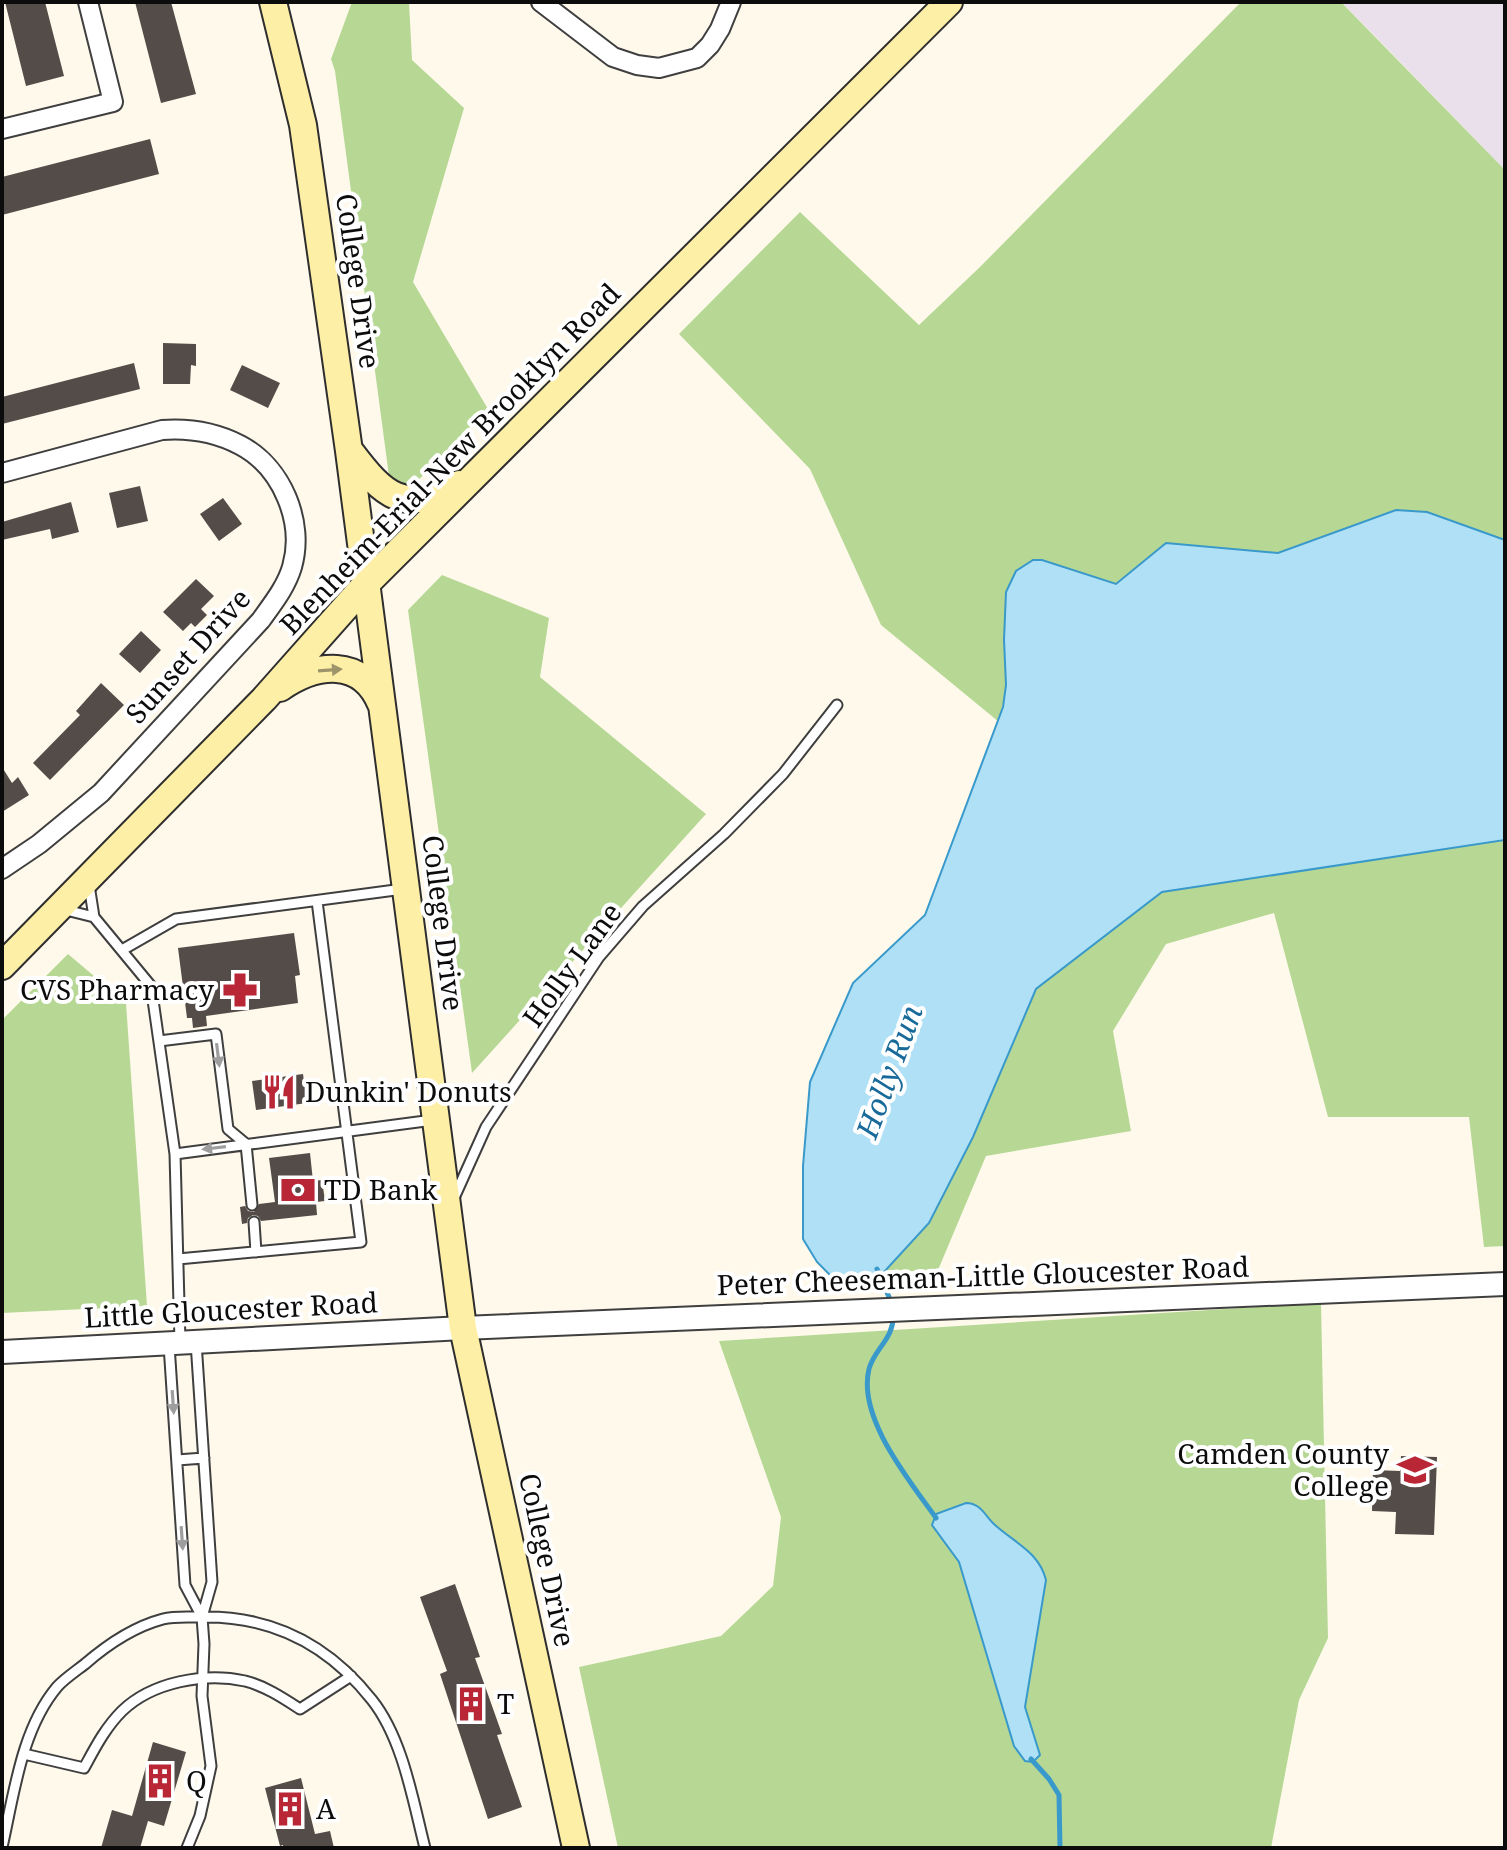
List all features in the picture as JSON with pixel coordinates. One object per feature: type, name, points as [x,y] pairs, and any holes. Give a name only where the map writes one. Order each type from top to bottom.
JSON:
[{"type":"main road","name":"College Drive","points":[[273,2],[303,125],[367,583],[463,1328],[576,1848]]},
{"type":"main road","name":"Blenheim-Erial-New Brooklyn Road","points":[[2,966],[264,699],[367,583],[949,2]]},
{"type":"main road","points":[[349,451],[381,489],[398,498],[423,498],[448,490],[491,460]]},
{"type":"main road","points":[[264,699],[298,677],[338,668],[354,673],[368,683],[383,710]]},
{"type":"street","points":[[2,129],[113,102],[88,2]]},
{"type":"street","points":[[541,2],[613,57],[659,68],[697,58],[720,29],[731,2]]},
{"type":"street","name":"Sunset Drive","points":[[2,473],[162,430],[203,431],[240,445],[277,480],[294,512],[296,543],[284,588],[261,620],[101,793],[39,844],[2,869]]},
{"type":"street","name":"Peter Cheeseman-Little Gloucester Road","points":[[463,1328],[1505,1284]]},
{"type":"street","name":"Little Gloucester Road","points":[[2,1352],[463,1328]]},
{"type":"lane","name":"Holly Lane","points":[[448,1212],[486,1127],[599,957],[643,906],[724,834],[783,774],[837,705]]},
{"type":"lane","points":[[88,879],[94,917],[151,986],[175,1154],[182,1342],[177,1460],[185,1585],[202,1617]]},
{"type":"lane","points":[[122,950],[176,919],[406,889]]},
{"type":"lane","points":[[178,1259],[361,1242],[317,901]]},
{"type":"lane","points":[[59,908],[94,917]]},
{"type":"lane","points":[[159,1041],[216,1034],[228,1129],[246,1144],[252,1205]]},
{"type":"lane","points":[[175,1154],[436,1119]]},
{"type":"lane","points":[[254,1222],[256,1252]]},
{"type":"lane","points":[[182,1342],[204,1458],[212,1582],[202,1617],[203,1715],[211,1766],[200,1816],[187,1848]]},
{"type":"lane","points":[[177,1460],[204,1458]]},
{"type":"lane","points":[[2,1847],[24,1754],[40,1716],[57,1687],[111,1642],[164,1618],[234,1617],[257,1622],[313,1644],[336,1660],[373,1701],[406,1772],[425,1848]]},
{"type":"lane","points":[[24,1754],[84,1768],[105,1731],[124,1709],[168,1685],[203,1679],[245,1681],[265,1688],[300,1709],[351,1676]]},
{"type":"shaded area","points":[[1341,2],[1505,2],[1505,170],[1375,36]]},
{"type":"green space","points":[[352,2],[409,2],[412,60],[464,108],[413,282],[488,409],[393,506],[331,59]]},
{"type":"green space","points":[[1241,2],[1341,2],[1505,170],[1505,550],[1396,511],[1278,553],[1166,543],[1116,584],[1033,560],[999,722],[881,625],[810,469],[679,334],[800,212],[919,325]]},
{"type":"green space","points":[[442,575],[549,618],[540,677],[706,814],[472,1073],[408,610]]},
{"type":"green space","points":[[1505,840],[1505,1246],[1484,1247],[1469,1117],[1328,1117],[1274,913],[1166,944],[1113,1031],[1131,1131],[986,1156],[938,1270],[849,1274],[931,1220],[1036,989],[1163,891]]},
{"type":"green space","points":[[68,954],[126,1003],[147,1306],[2,1313],[2,1020]]},
{"type":"green space","points":[[1321,1303],[1328,1638],[1299,1700],[1271,1848],[618,1848],[579,1667],[721,1636],[773,1586],[781,1517],[719,1341]]},
{"type":"water","points":[[1396,510],[1427,512],[1505,540],[1505,840],[1162,892],[1036,989],[973,1137],[929,1223],[884,1272],[860,1280],[844,1282],[834,1279],[817,1262],[803,1239],[803,1166],[810,1082],[853,983],[925,915],[1003,707],[1006,685],[1006,592],[1016,571],[1033,560],[1042,560],[1116,584],[1166,543],[1278,553]]},
{"type":"water","points":[[966,1503],[979,1508],[1032,1555],[1046,1580],[1025,1707],[1040,1755],[1033,1762],[1025,1761],[1014,1746],[959,1562],[932,1525],[936,1514]]},
{"type":"building","points":[[5,2],[45,2],[64,76],[26,86]]},
{"type":"building","points":[[135,2],[171,2],[196,94],[161,103]]},
{"type":"building","points":[[150,139],[159,174],[2,215],[2,177]]},
{"type":"building","points":[[163,343],[196,344],[196,366],[191,365],[190,384],[163,384]]},
{"type":"building","points":[[134,363],[140,389],[2,424],[2,397]]},
{"type":"building","points":[[242,365],[280,383],[268,408],[230,390]]},
{"type":"building","points":[[140,486],[148,521],[117,528],[109,493]]},
{"type":"building","points":[[223,498],[242,524],[219,541],[200,514]]},
{"type":"building","points":[[71,502],[79,532],[52,539],[50,529],[2,540],[2,522]]},
{"type":"building","points":[[196,579],[214,596],[201,609],[207,615],[195,627],[191,623],[183,631],[163,612]]},
{"type":"building","points":[[141,631],[161,650],[140,673],[119,654]]},
{"type":"building","points":[[101,683],[124,705],[50,780],[33,763],[80,715],[76,711]]},
{"type":"building","points":[[2,767],[12,783],[18,777],[29,795],[2,812]]},
{"type":"building","name":"CVS Pharmacy","points":[[294,933],[300,975],[295,976],[298,1003],[206,1016],[207,1026],[193,1028],[192,1018],[187,1018],[178,948]]},
{"type":"building","name":"Dunkin' Donuts","points":[[303,1074],[307,1103],[256,1110],[252,1081]]},
{"type":"building","name":"TD Bank","points":[[310,1153],[313,1181],[322,1180],[325,1201],[316,1202],[317,1215],[261,1221],[253,1215],[242,1224],[240,1207],[245,1206],[248,1211],[254,1212],[259,1204],[275,1202],[269,1158]]},
{"type":"building","points":[[1401,1456],[1437,1457],[1434,1535],[1395,1534],[1396,1512],[1372,1511],[1373,1470],[1400,1471]]},
{"type":"building","name":"T","points":[[455,1584],[480,1657],[475,1658],[502,1734],[497,1735],[522,1807],[488,1819],[440,1674],[447,1671],[420,1597]]},
{"type":"building","name":"Q","points":[[153,1742],[186,1752],[164,1826],[148,1821],[140,1848],[101,1848],[112,1810],[132,1816]]},
{"type":"building","name":"A","points":[[301,1778],[315,1834],[330,1831],[334,1848],[280,1846],[265,1788]]},
{"type":"waterway","name":"Holly Run","points":[[877,1269],[892,1304]]},
{"type":"waterway","name":"Holly Run","points":[[893,1314],[888,1337],[869,1369],[867,1388],[871,1408],[888,1448],[936,1518]]},
{"type":"waterway","name":"Holly Run","points":[[1031,1759],[1059,1795],[1060,1848]]},
{"type":"place","name":"CVS Pharmacy","points":[[240,990]]},
{"type":"place","name":"Dunkin' Donuts","points":[[279,1092]]},
{"type":"place","name":"TD Bank","points":[[298,1190]]},
{"type":"place","name":"Camden County College","points":[[1415,1470]]},
{"type":"place","name":"T","points":[[471,1704]]},
{"type":"place","name":"Q","points":[[160,1781]]},
{"type":"place","name":"A","points":[[290,1809]]}]
